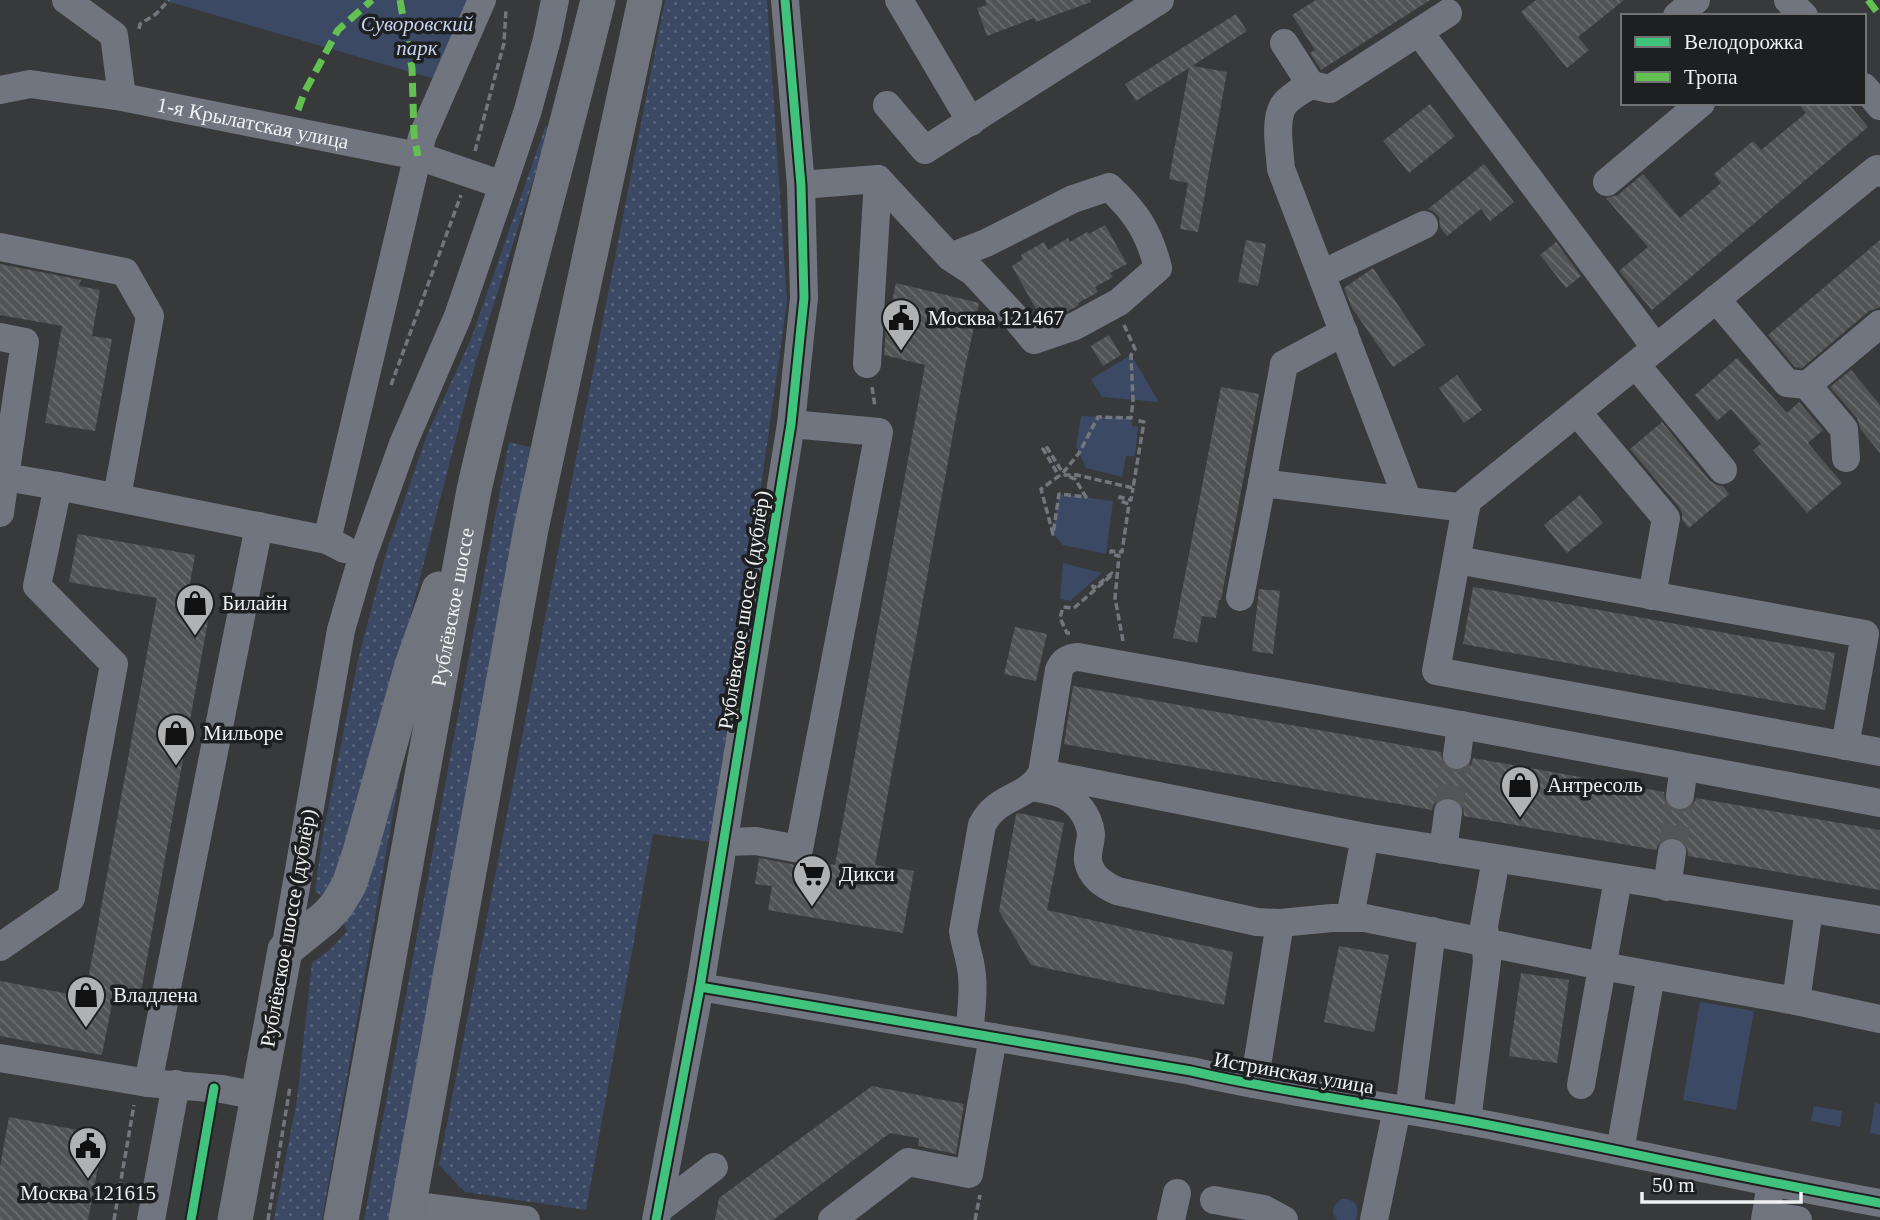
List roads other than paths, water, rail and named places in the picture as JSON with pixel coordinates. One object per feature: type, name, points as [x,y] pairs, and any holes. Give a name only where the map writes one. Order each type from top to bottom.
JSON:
[{"type":"main road","name":"Рублёвское шоссе","points":[[341,1220],[474,490],[496,391],[598,0]]},
{"type":"main road","points":[[407,1212],[531,528],[645,0]]},
{"type":"main road","points":[[285,950],[326,918],[349,885],[412,666],[474,490]]},
{"type":"main road","name":"Рублёвское шоссе (дублёр)","points":[[235,1220],[285,950]]},
{"type":"street","points":[[66,0],[114,36],[113,96]]},
{"type":"street","points":[[327,540],[422,137],[482,0]]},
{"type":"street","name":"Рублёвское шоссе (дублёр)","points":[[285,950],[341,630],[362,558],[403,444],[458,316],[503,185],[528,110],[555,0]]},
{"type":"street","name":"Рублёвское шоссе (дублёр)","points":[[657,1215],[725,842],[791,424],[804,298],[801,185],[785,0]]},
{"type":"street","points":[[899,0],[971,122]]},
{"type":"street","points":[[887,105],[925,150],[1160,0]]},
{"type":"street","points":[[1679,14],[1696,0]]},
{"type":"street","points":[[1788,0],[1802,14]]},
{"type":"street","points":[[1408,501],[1281,169],[1278,132],[1283,107],[1294,95],[1311,85],[1330,89],[1448,13]]},
{"type":"street","points":[[1419,33],[1723,470]]},
{"type":"street","points":[[1284,43],[1311,85]]},
{"type":"street","points":[[96,45],[113,96]]},
{"type":"street","name":"1-я Крылатская улица","points":[[0,90],[30,84],[113,96],[418,156],[503,185]]},
{"type":"street","points":[[1866,90],[1880,106]]},
{"type":"street","points":[[1607,182],[1699,105]]},
{"type":"street","points":[[1879,165],[1467,501],[1436,671],[1880,752]]},
{"type":"street","points":[[801,185],[878,179]]},
{"type":"street","points":[[878,179],[950,257],[973,272],[1034,340],[1075,326],[1115,304],[1158,268],[1152,244],[1142,223],[1127,203],[1109,187],[1073,199],[986,243],[950,257]]},
{"type":"street","points":[[867,365],[878,179]]},
{"type":"street","points":[[1322,274],[1424,225]]},
{"type":"street","points":[[0,247],[125,272],[150,316],[117,497]]},
{"type":"street","points":[[1716,299],[1787,383],[1807,385],[1844,429],[1846,458]]},
{"type":"street","points":[[1807,385],[1880,324]]},
{"type":"street","points":[[1240,597],[1284,364],[1344,332]]},
{"type":"street","points":[[0,337],[25,342],[0,513]]},
{"type":"street","points":[[1577,412],[1666,518],[1652,596]]},
{"type":"street","points":[[725,842],[756,841],[799,849],[879,432],[791,424]]},
{"type":"street","points":[[5,477],[327,540],[362,558]]},
{"type":"street","points":[[1262,483],[1466,508]]},
{"type":"street","points":[[0,947],[71,898],[114,664],[37,586],[58,486]]},
{"type":"street","points":[[143,1082],[259,526]]},
{"type":"street","points":[[1457,560],[1872,636],[1845,746]]},
{"type":"street","points":[[1037,780],[1059,670],[1061,664],[1071,657],[1078,657],[1880,803]]},
{"type":"street","points":[[1457,755],[1461,725]]},
{"type":"street","points":[[1680,795],[1684,767]]},
{"type":"street","points":[[1037,780],[1076,802],[1084,811],[1091,834],[1088,860],[1093,873],[1102,884],[1117,891],[1258,922],[1365,918],[1880,1019]]},
{"type":"street","points":[[832,1220],[908,1162],[969,1174],[981,1035],[964,931],[982,825],[988,813],[1037,780],[1496,859],[1880,920]]},
{"type":"street","points":[[1443,850],[1448,813]]},
{"type":"street","points":[[1350,917],[1364,837]]},
{"type":"street","points":[[1667,887],[1672,853]]},
{"type":"street","points":[[1467,1121],[1487,961],[1484,926],[1496,859]]},
{"type":"street","points":[[1581,1085],[1618,879]]},
{"type":"street","points":[[1796,1001],[1809,909]]},
{"type":"street","points":[[1254,1084],[1280,923]]},
{"type":"street","points":[[1374,1220],[1403,1110],[1432,931]]},
{"type":"street","points":[[1620,1151],[1651,975]]},
{"type":"street","name":"Истринская улица","points":[[700,987],[1467,1121],[1880,1203]]},
{"type":"street","points":[[0,1058],[143,1082],[222,1089],[258,1096]]},
{"type":"street","points":[[151,1220],[176,1084]]},
{"type":"street","points":[[657,1215],[714,1167]]},
{"type":"street","points":[[1771,1183],[1766,1218],[1798,1220]]},
{"type":"street","points":[[1214,1200],[1264,1209],[1284,1220]]},
{"type":"street","points":[[407,1212],[526,1220]]},
{"type":"tunnel","points":[[1448,813],[1457,755]]},
{"type":"tunnel","points":[[1672,853],[1680,795]]},
{"type":"place","name":"Москва 121467","points":[[901,352]]},
{"type":"place","name":"Билайн","points":[[195,637]]},
{"type":"place","name":"Мильоре","points":[[176,767]]},
{"type":"place","name":"Антресоль","points":[[1520,819]]},
{"type":"place","name":"Дикси","points":[[812,908]]},
{"type":"place","name":"Владлена","points":[[86,1029]]},
{"type":"place","name":"Москва 121615","points":[[88,1180]]},
{"type":"park label","name":"Суворовский парк","points":[[417,36]]}]
